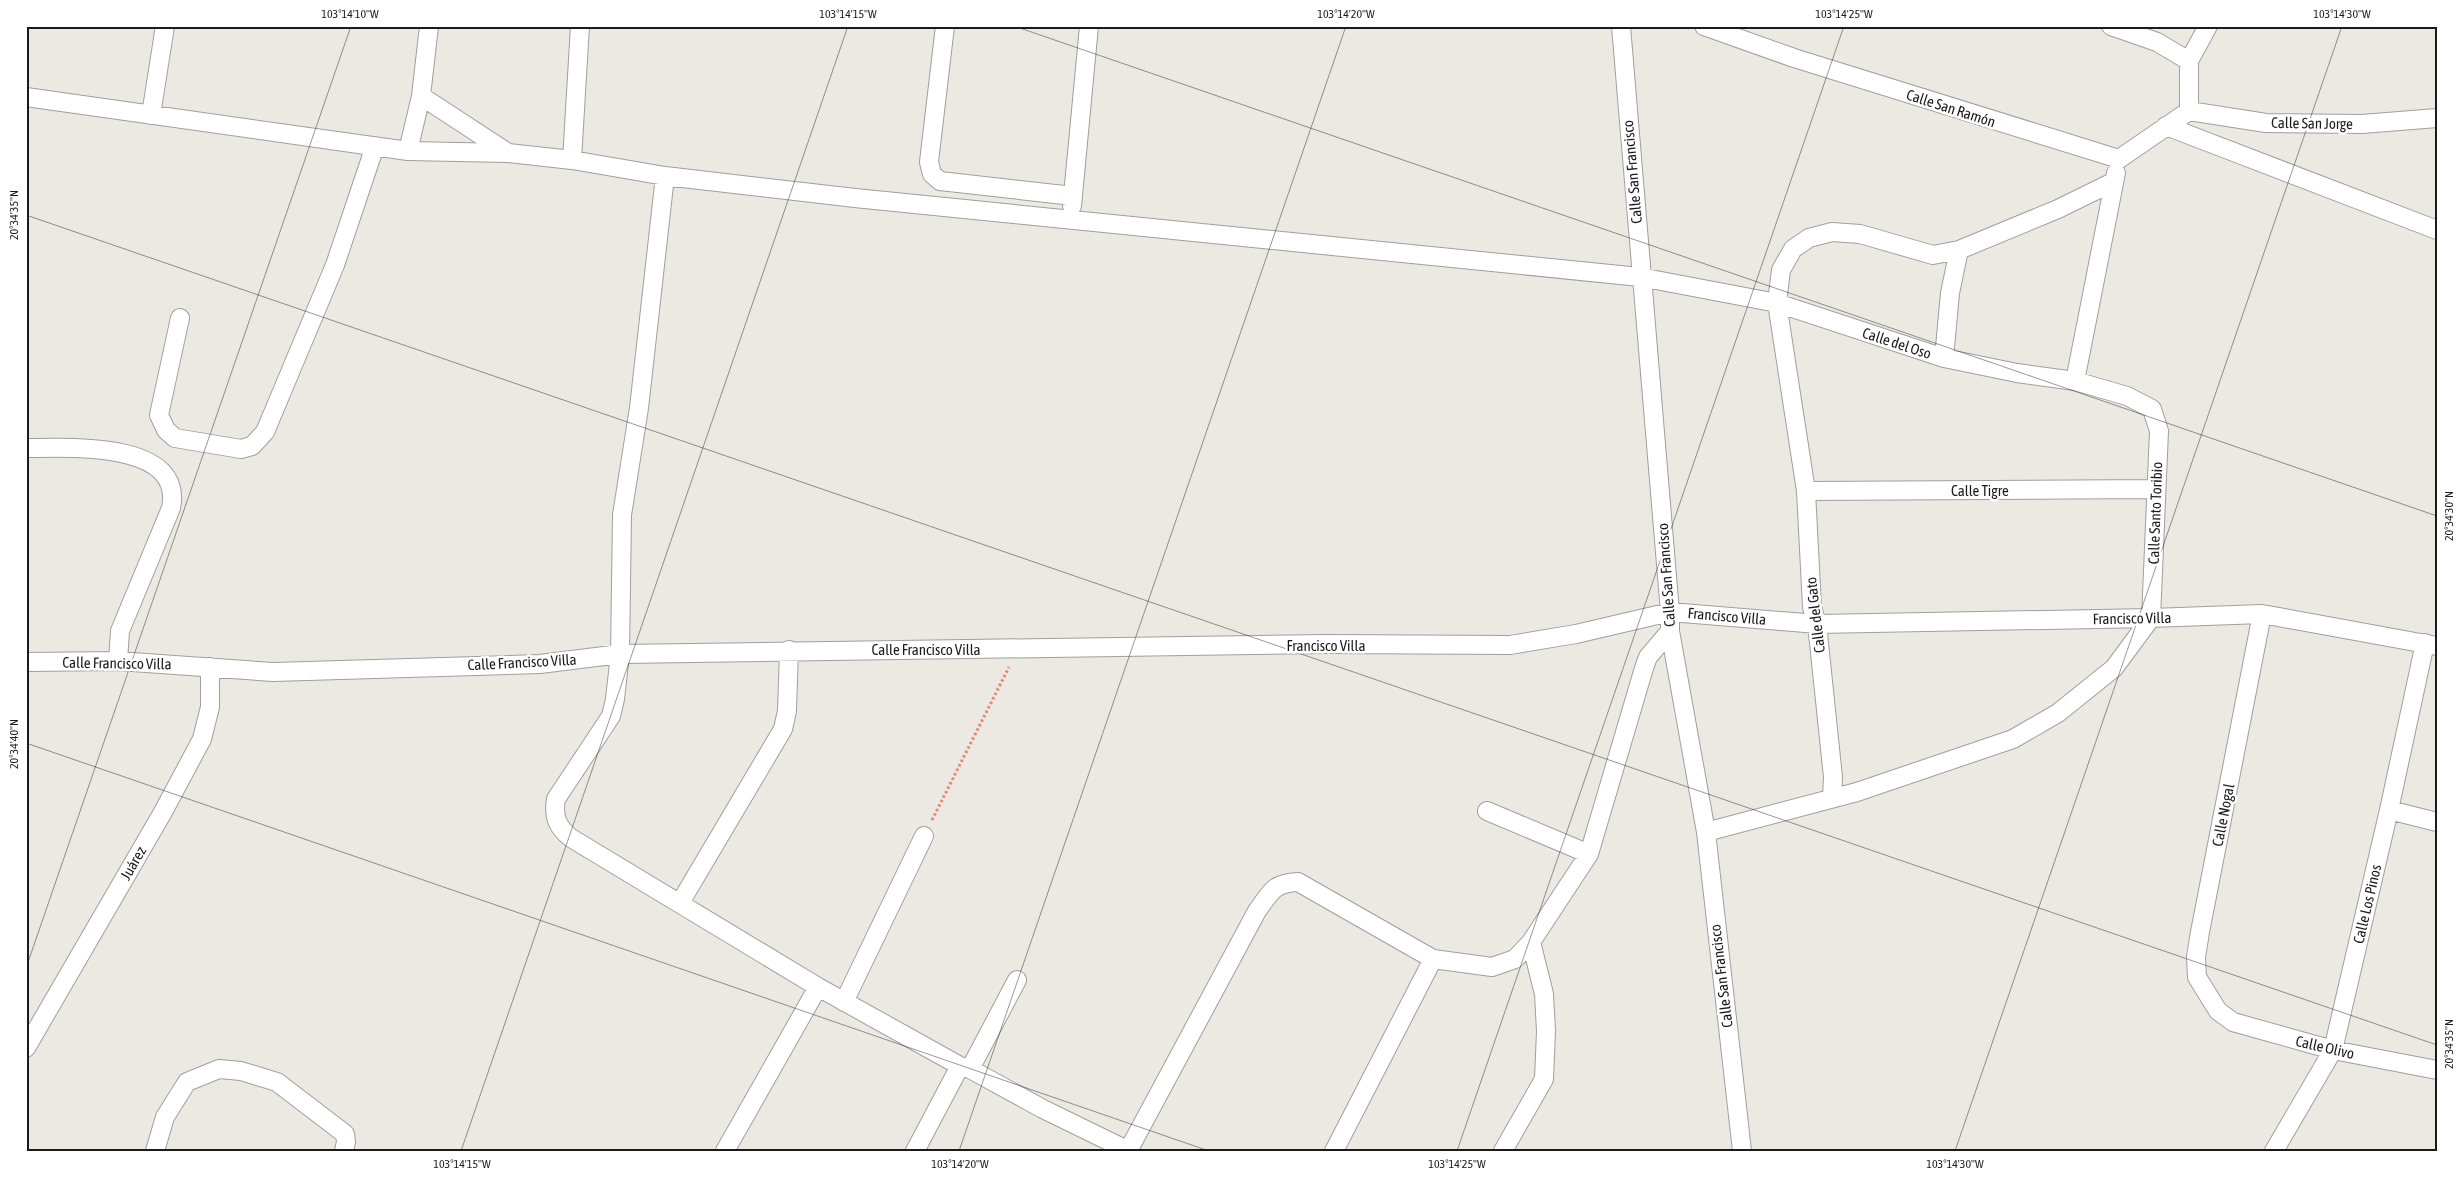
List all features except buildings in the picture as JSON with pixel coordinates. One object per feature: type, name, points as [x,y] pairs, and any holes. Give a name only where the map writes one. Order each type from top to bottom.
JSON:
[{"type":"street","points":[[151,115],[165,26]]},
{"type":"street","points":[[408,151],[420,96],[429,26]]},
{"type":"street","points":[[572,160],[580,26]]},
{"type":"street","points":[[945,26],[929,162],[932,174],[940,181],[1073,196]]},
{"type":"street","points":[[1071,219],[1088,26]]},
{"type":"street","name":"Calle San Francisco","points":[[1620,26],[1670,612],[1670,631],[1706,832],[1742,1151]]},
{"type":"street","name":"Calle San Ramón","points":[[1704,26],[1722,30],[2079,148],[2119,159]]},
{"type":"street","points":[[2111,26],[2157,42],[2189,61]]},
{"type":"street","points":[[2075,382],[2119,159],[2189,111],[2189,61],[2208,26]]},
{"type":"street","points":[[420,96],[508,153]]},
{"type":"street","name":"Calle del Oso","points":[[26,98],[408,151],[508,153],[572,160],[665,176],[846,197],[1640,277],[1777,303],[1944,358],[2017,374],[2075,382],[2127,396],[2152,409]]},
{"type":"street","name":"Calle San Jorge","points":[[2189,111],[2266,123],[2362,124],[2437,118]]},
{"type":"street","points":[[2212,144],[2222,117]]},
{"type":"street","points":[[2166,126],[2437,230]]},
{"type":"street","points":[[180,318],[158,415],[166,430],[175,438],[241,449],[252,446],[265,432],[331,274],[375,146]]},
{"type":"street","points":[[665,176],[638,408],[622,515],[620,654],[611,716],[556,799],[554,811],[562,831],[844,1002],[1043,1109],[1128,1151],[1257,911],[1274,888],[1283,883],[1298,882],[1433,959],[1492,967],[1515,959],[1531,942],[1590,854],[1644,668],[1648,657],[1670,631]]},
{"type":"street","name":"Calle del Gato","points":[[1832,798],[1833,777],[1817,624],[1812,607],[1806,491],[1777,303],[1781,270],[1793,249],[1809,238],[1832,232],[1860,234],[1933,255],[1959,250],[2058,209],[2113,182]]},
{"type":"street","points":[[1944,358],[1950,292],[1959,250]]},
{"type":"street","name":"Calle Santo Toribio","points":[[2151,618],[2155,489],[2159,431],[2152,409]]},
{"type":"street","points":[[26,448],[87,448],[125,453],[154,466],[166,478],[172,491],[171,508],[120,631],[118,661]]},
{"type":"street","name":"Calle Tigre","points":[[1806,491],[2155,489]]},
{"type":"street","name":"Francisco Villa","points":[[1018,649],[1327,644],[1510,645],[1576,634],[1670,612],[1817,624],[2151,618],[2262,614],[2431,644]]},
{"type":"street","name":"Calle Nogal","points":[[2218,1010],[2197,977],[2196,957],[2262,614]]},
{"type":"street","points":[[1706,832],[1832,798],[2012,739],[2058,714],[2114,668],[2151,618]]},
{"type":"street","name":"Calle Los Pinos","points":[[2274,1151],[2333,1050],[2389,810],[2431,644]]},
{"type":"street","name":"Calle Francisco Villa","points":[[26,662],[118,661],[273,672],[540,664],[620,654],[789,650],[1018,649]]},
{"type":"street","points":[[680,903],[783,730],[787,712],[789,650]]},
{"type":"street","name":"Juárez","points":[[26,1048],[202,739],[210,707],[210,667]]},
{"type":"street","points":[[2389,810],[2437,822]]},
{"type":"street","points":[[1487,811],[1590,854]]},
{"type":"street","points":[[844,1002],[924,836]]},
{"type":"street","points":[[1502,1151],[1544,1079],[1546,1031],[1544,994],[1531,942]]},
{"type":"street","points":[[1334,1151],[1433,959]]},
{"type":"street","points":[[915,1151],[1017,980]]},
{"type":"street","points":[[725,1151],[818,987]]},
{"type":"street","name":"Calle Olivo","points":[[2218,1010],[2232,1022],[2251,1028],[2333,1050],[2437,1070]]},
{"type":"street","points":[[155,1151],[165,1117],[187,1082],[219,1068],[241,1071],[277,1082],[345,1134],[344,1151]]},
{"type":"path","points":[[924,836],[1018,649]]}]
